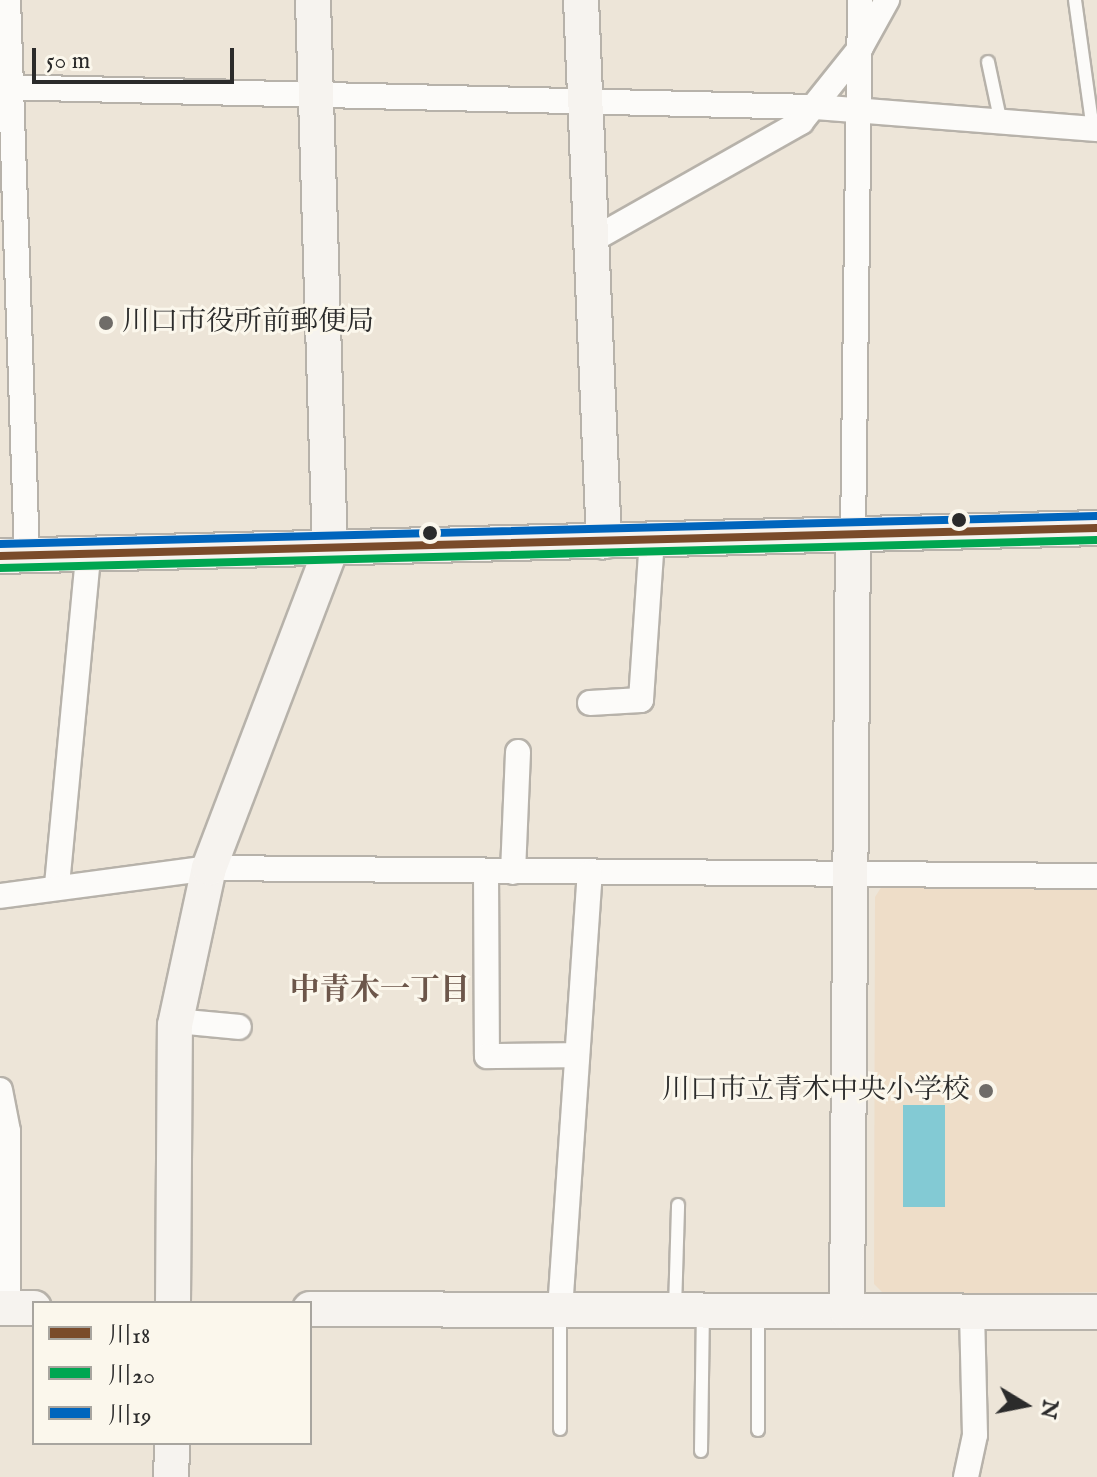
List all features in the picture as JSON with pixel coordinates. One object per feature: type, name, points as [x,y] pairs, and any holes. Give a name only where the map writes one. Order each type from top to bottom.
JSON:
[{"type":"street","points":[[8,0],[5,87],[14,556],[330,551],[1097,528]]},
{"type":"street","points":[[173,1301],[176,1021],[209,868],[330,551],[313,0]]},
{"type":"street","points":[[581,0],[604,542]]},
{"type":"street","points":[[847,1311],[860,0]]},
{"type":"street","points":[[589,242],[815,107],[861,47],[887,0]]},
{"type":"street","points":[[5,87],[317,99],[815,107],[860,115],[1095,129]]},
{"type":"street","points":[[590,703],[641,700],[652,540]]},
{"type":"street","points":[[57,885],[88,554]]},
{"type":"street","points":[[513,872],[518,752]]},
{"type":"street","points":[[0,896],[57,885],[209,868],[1097,876]]},
{"type":"street","points":[[486,872],[487,1056],[576,1055]]},
{"type":"street","points":[[560,1310],[590,873]]},
{"type":"street","points":[[176,1021],[239,1027]]},
{"type":"street","points":[[0,1090],[8,1131],[14,1308]]},
{"type":"street","points":[[312,1309],[1097,1312]]},
{"type":"street","points":[[966,1477],[975,1435],[972,1311]]},
{"type":"street","points":[[171,1477],[172,1445]]},
{"type":"lane","points":[[1075,0],[1095,129]]},
{"type":"lane","points":[[988,62],[1001,123]]},
{"type":"lane","points":[[678,1205],[701,1451]]},
{"type":"lane","points":[[560,1310],[560,1429]]},
{"type":"lane","points":[[758,1311],[758,1430]]},
{"type":"shaded area","name":"川口市立青木中央小学校","points":[[882,886],[1097,889],[1097,1292],[885,1295],[874,1284],[875,897]]},
{"type":"water","points":[[903,1105],[945,1105],[945,1207],[903,1207]]},
{"type":"transit line","name":"川19","points":[[0,544],[1097,516]]},
{"type":"transit line","name":"川18","points":[[0,556],[1097,528]]},
{"type":"transit line","name":"川20","points":[[0,568],[1097,540]]},
{"type":"place","name":"川口市役所前郵便局","points":[[106,323]]},
{"type":"place","name":"川口市立青木中央小学校","points":[[986,1091]]},
{"type":"district","name":"中青木一丁目","points":[[380,991]]}]
